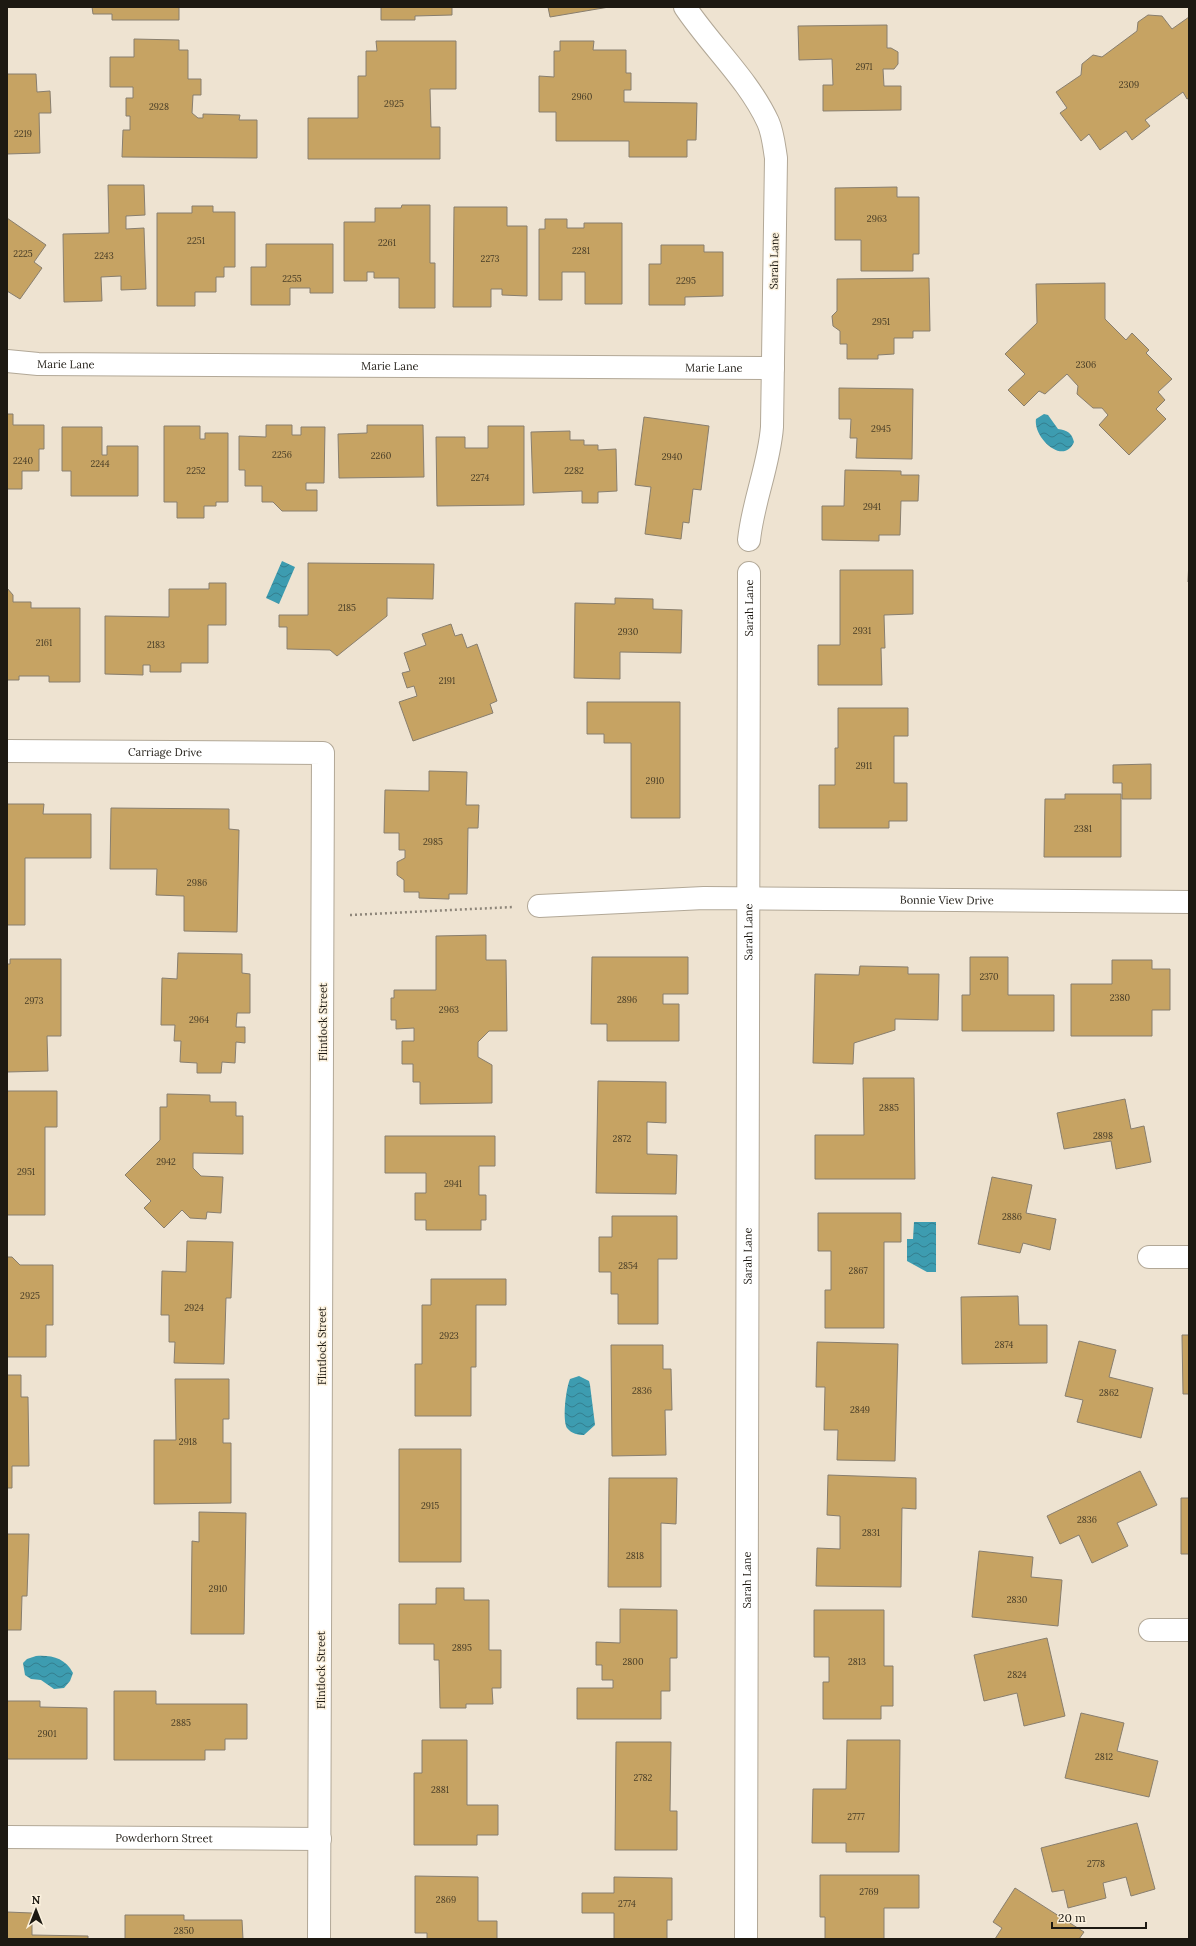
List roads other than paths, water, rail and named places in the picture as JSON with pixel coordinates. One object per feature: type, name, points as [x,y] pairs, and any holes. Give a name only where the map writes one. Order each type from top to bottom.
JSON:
[{"type":"street","name":"Sarah Lane","points":[[685,7],[753,97],[768,123],[774,142],[776,158],[773,368],[770,448],[755,504],[749,540]]},
{"type":"street","name":"Marie Lane","points":[[7,361],[38,364],[773,368]]},
{"type":"street","name":"Sarah Lane","points":[[746,1939],[749,573]]},
{"type":"street","name":"Carriage Drive","points":[[7,751],[323,753]]},
{"type":"street","name":"Flintlock Street","points":[[319,1939],[323,753]]},
{"type":"street","name":"Bonnie View Drive","points":[[539,906],[704,898],[1189,902]]},
{"type":"street","points":[[1149,1256],[1189,1257]]},
{"type":"street","points":[[1150,1630],[1189,1630]]},
{"type":"street","name":"Powderhorn Street","points":[[7,1837],[320,1839]]},
{"type":"water","points":[[1044,414],[1048,415],[1058,429],[1064,430],[1070,434],[1074,442],[1069,449],[1063,451],[1050,447],[1039,434],[1036,426],[1036,419]]},
{"type":"water","points":[[282,561],[295,567],[279,604],[266,598]]},
{"type":"water","points":[[914,1222],[936,1222],[936,1272],[927,1272],[907,1261],[907,1239],[913,1239]]},
{"type":"water","points":[[579,1376],[589,1381],[595,1425],[584,1435],[571,1432],[567,1428],[565,1418],[566,1396],[570,1379]]},
{"type":"water","points":[[36,1656],[58,1658],[70,1668],[73,1673],[70,1681],[64,1688],[54,1689],[41,1680],[31,1679],[25,1675],[23,1663],[27,1659]]}]
